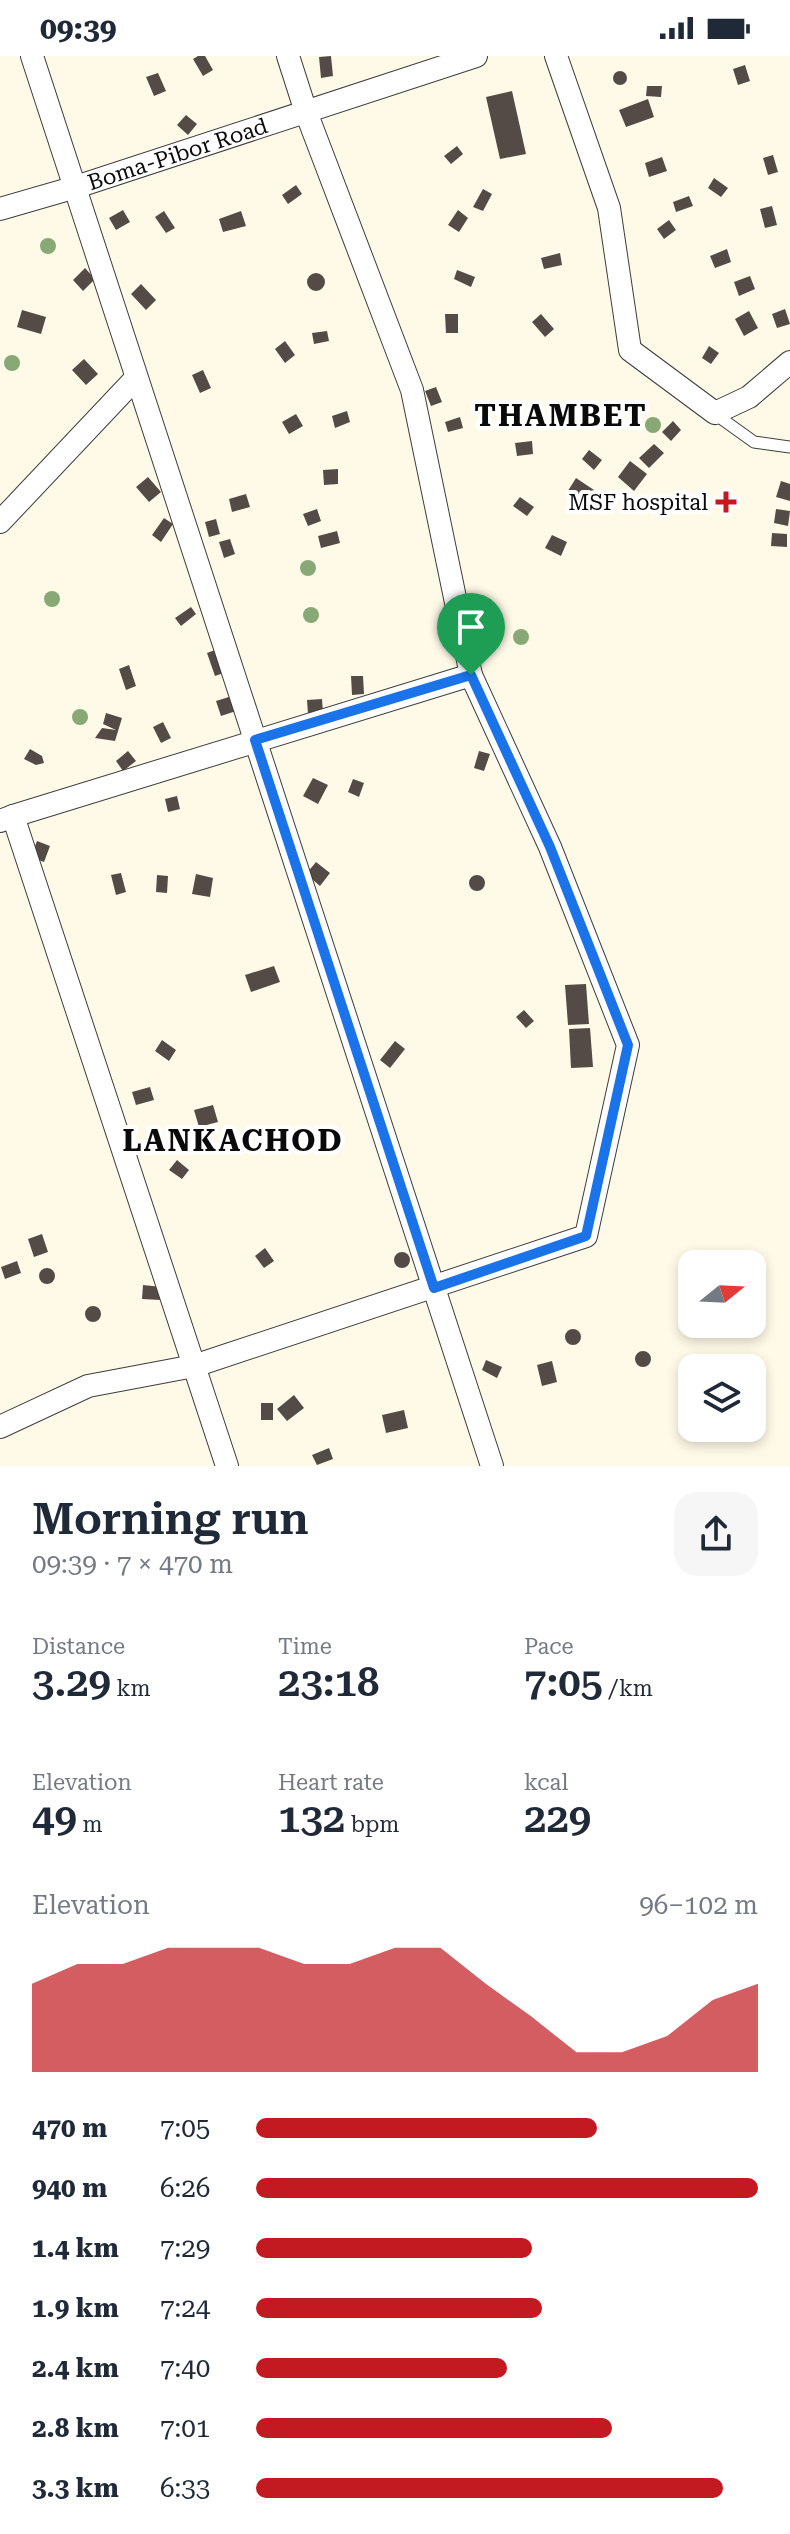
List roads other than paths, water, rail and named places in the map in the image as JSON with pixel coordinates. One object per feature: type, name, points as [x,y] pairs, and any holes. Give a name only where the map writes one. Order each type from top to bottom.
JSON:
[{"type":"street","points":[[0,209],[76,187],[32,56]]},
{"type":"street","points":[[0,1427],[88,1386],[194,1366],[586,1236],[628,1045],[550,847],[471,675],[412,390],[306,112],[288,56]]},
{"type":"street","name":"Boma-Pibor Road","points":[[476,56],[76,187],[492,1466]]},
{"type":"street","points":[[556,56],[609,208],[630,350],[715,413],[749,397],[790,362]]},
{"type":"street","points":[[0,522],[136,378]]},
{"type":"street","points":[[227,1466],[6,818],[471,675]]},
{"type":"lane","points":[[715,413],[754,442],[790,447]]},
{"type":"place","name":"MSF hospital","points":[[726,502]]},
{"type":"district","name":"THAMBET","points":[[561,416]]},
{"type":"district","name":"LANKACHOD","points":[[233,1141]]}]
